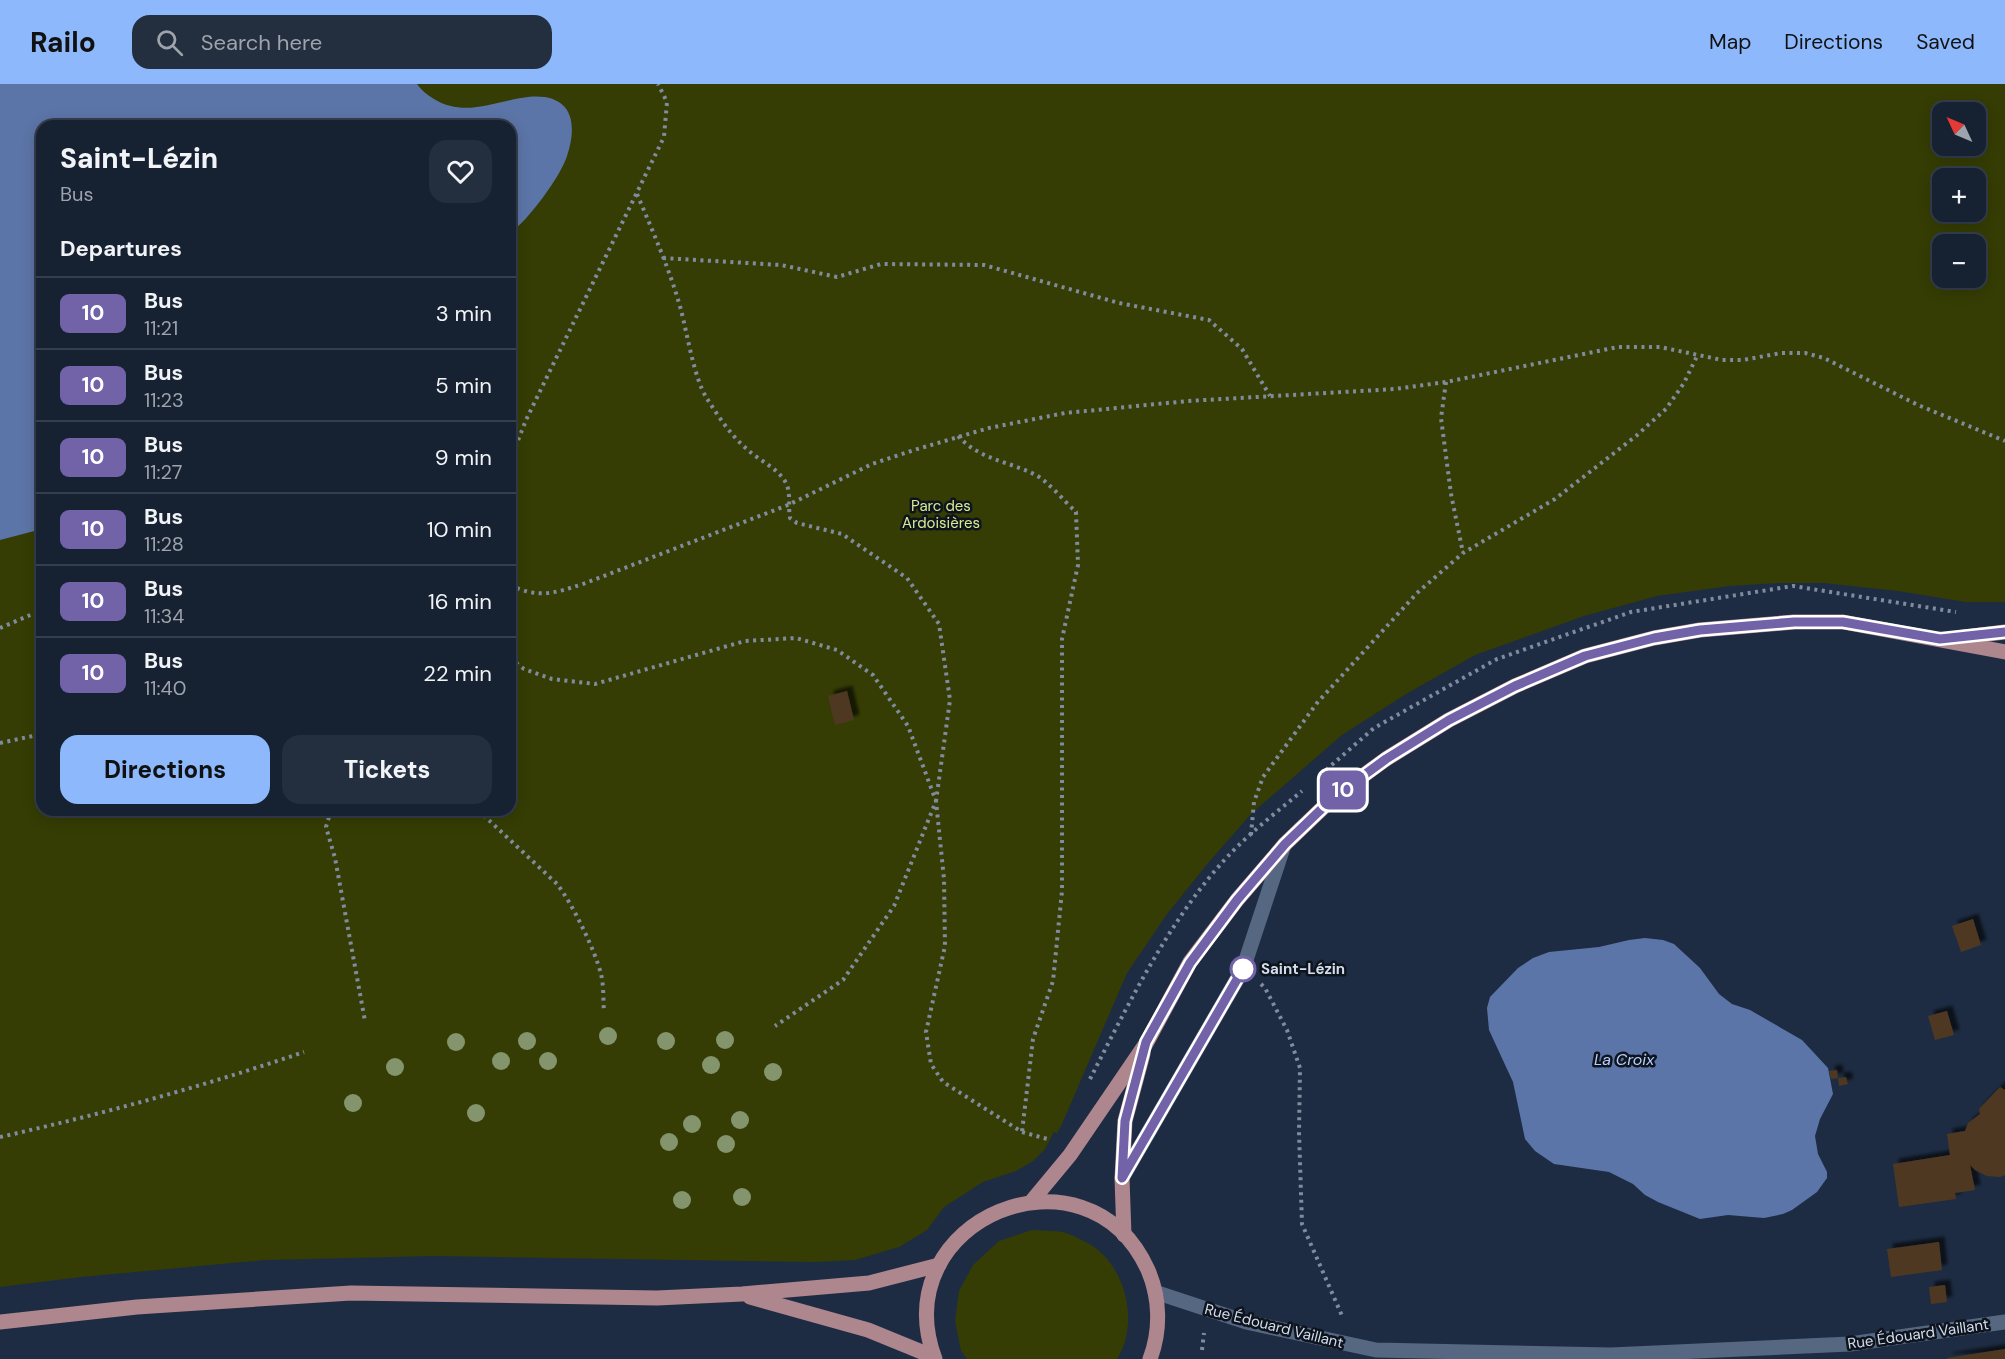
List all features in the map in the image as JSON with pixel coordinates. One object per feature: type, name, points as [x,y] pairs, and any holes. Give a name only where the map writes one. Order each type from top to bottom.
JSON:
[{"type":"main road","points":[[1031,1202],[1070,1155],[1146,1042],[1190,963],[1237,900],[1285,844],[1334,797],[1386,759],[1468,710],[1515,686],[1585,656],[1654,638],[1700,630],[1794,622],[1843,622],[2005,652]]},
{"type":"main road","points":[[1940,639],[2005,632]]},
{"type":"main road","points":[[1124,1235],[1122,1178],[1125,1121],[1146,1042]]},
{"type":"main road","points":[[934,1358],[928,1334],[929,1295],[939,1265],[957,1240],[980,1220],[1004,1208],[1031,1202],[1056,1202],[1081,1208],[1104,1219],[1124,1235],[1140,1256],[1152,1279],[1155,1292],[1157,1329],[1150,1359]]},
{"type":"main road","points":[[0,1322],[137,1307],[351,1293],[657,1298],[742,1294],[869,1282],[939,1265]]},
{"type":"main road","points":[[742,1294],[868,1330],[934,1358]]},
{"type":"street","points":[[1122,1178],[1243,969],[1285,844]]},
{"type":"street","name":"Rue Édouard Vaillant","points":[[1155,1292],[1246,1322],[1376,1350],[1612,1357],[1850,1344],[2005,1322]]},
{"type":"path","points":[[516,446],[526,420],[664,137],[667,102],[658,84]]},
{"type":"path","points":[[637,194],[680,308],[704,394],[733,435],[749,451],[779,473],[786,484],[790,518],[797,523],[842,534],[907,578],[939,624],[950,700],[936,801],[944,879],[945,946],[926,1032],[931,1064],[944,1082],[1022,1132],[1057,1142]]},
{"type":"path","points":[[663,258],[781,265],[837,277],[881,264],[984,265],[1119,303],[1209,320],[1242,349],[1269,396]]},
{"type":"path","points":[[516,587],[536,594],[550,594],[583,584],[788,505],[872,464],[958,436],[1008,424],[1065,413],[1188,401],[1395,389],[1446,382],[1618,347],[1660,347],[1722,360],[1743,360],[1780,353],[1805,353],[1824,358],[1918,405],[2005,441]]},
{"type":"path","points":[[1251,835],[1254,802],[1263,777],[1317,703],[1417,593],[1463,553],[1555,499],[1636,436],[1666,409],[1684,383],[1698,354]]},
{"type":"path","points":[[1446,382],[1441,418],[1451,494],[1463,553]]},
{"type":"path","points":[[958,436],[966,445],[985,457],[1036,474],[1076,512],[1078,565],[1062,639],[1062,891],[1053,981],[1033,1039],[1022,1132]]},
{"type":"path","points":[[1321,774],[1374,728],[1497,659],[1631,612],[1793,586],[1962,613]]},
{"type":"path","points":[[0,628],[36,613]]},
{"type":"path","points":[[516,663],[524,669],[552,679],[595,684],[745,641],[796,638],[837,650],[873,675],[908,726],[936,801],[894,906],[843,980],[775,1026]]},
{"type":"path","points":[[0,743],[36,735]]},
{"type":"path","points":[[1089,1080],[1138,987],[1183,913],[1230,854],[1304,789]]},
{"type":"path","points":[[329,816],[326,827],[335,858],[365,1021]]},
{"type":"path","points":[[484,816],[567,896],[601,974],[604,1012]]},
{"type":"path","points":[[1243,969],[1265,988],[1287,1030],[1300,1068],[1299,1132],[1302,1224],[1344,1322]]},
{"type":"path","points":[[0,1137],[219,1081],[304,1052]]},
{"type":"green space","name":"Parc des Ardoisières","points":[[0,84],[2005,84],[2005,602],[1966,602],[1898,591],[1824,583],[1729,586],[1657,596],[1584,616],[1475,655],[1406,694],[1342,735],[1251,814],[1167,914],[1127,973],[1062,1124],[1057,1133],[1054,1132],[1045,1149],[1033,1161],[1016,1171],[983,1182],[944,1207],[927,1230],[899,1247],[855,1260],[815,1262],[434,1256],[265,1260],[0,1287]]},
{"type":"green space","points":[[1032,1230],[1056,1231],[1084,1241],[1098,1250],[1117,1273],[1127,1302],[1128,1317],[1127,1332],[1117,1359],[967,1359],[961,1351],[955,1321],[959,1291],[973,1265],[999,1241]]},
{"type":"water","points":[[0,84],[417,84],[434,99],[457,107],[480,107],[528,97],[554,99],[562,104],[571,120],[572,131],[564,165],[534,209],[516,228],[516,120],[36,120],[36,531],[0,540]]},
{"type":"water","name":"La Croix","points":[[1645,938],[1674,944],[1700,968],[1719,994],[1732,1004],[1750,1010],[1802,1040],[1828,1068],[1833,1094],[1820,1119],[1815,1136],[1818,1154],[1827,1172],[1827,1178],[1817,1192],[1792,1210],[1764,1218],[1728,1215],[1700,1219],[1658,1202],[1645,1195],[1633,1184],[1609,1172],[1554,1164],[1535,1151],[1525,1139],[1513,1082],[1489,1030],[1487,1008],[1490,997],[1518,968],[1533,958],[1549,952],[1599,947]]},
{"type":"building","points":[[847,691],[854,720],[835,725],[828,696]]},
{"type":"building","points":[[1973,919],[1981,945],[1961,952],[1952,926]]},
{"type":"building","points":[[1947,1011],[1954,1035],[1935,1040],[1928,1016]]},
{"type":"building","points":[[1837,1070],[1838,1078],[1831,1079],[1829,1071]]},
{"type":"building","points":[[1846,1077],[1848,1084],[1839,1086],[1838,1078]]},
{"type":"building","points":[[2000,1087],[2005,1090],[2005,1175],[1987,1176],[1970,1165],[1975,1190],[1955,1193],[1956,1199],[1899,1207],[1893,1164],[1950,1155],[1947,1134],[1965,1131],[1968,1123],[1980,1114],[1979,1109]]},
{"type":"building","points":[[1939,1242],[1942,1270],[1891,1277],[1887,1249]]},
{"type":"building","points":[[1945,1285],[1947,1302],[1931,1304],[1929,1287]]},
{"type":"building","points":[[2005,1349],[2005,1359],[1947,1359],[1947,1358]]},
{"type":"bus line","name":"10","points":[[1243,969],[1161,1107],[1122,1178],[1125,1121],[1146,1042],[1190,963],[1237,900],[1285,844],[1334,797],[1386,759],[1449,720],[1515,686],[1585,656],[1654,638],[1700,630],[1794,622],[1843,622],[1940,639],[2005,632]]},
{"type":"place","name":"Saint-Lézin","points":[[1243,969]]}]
